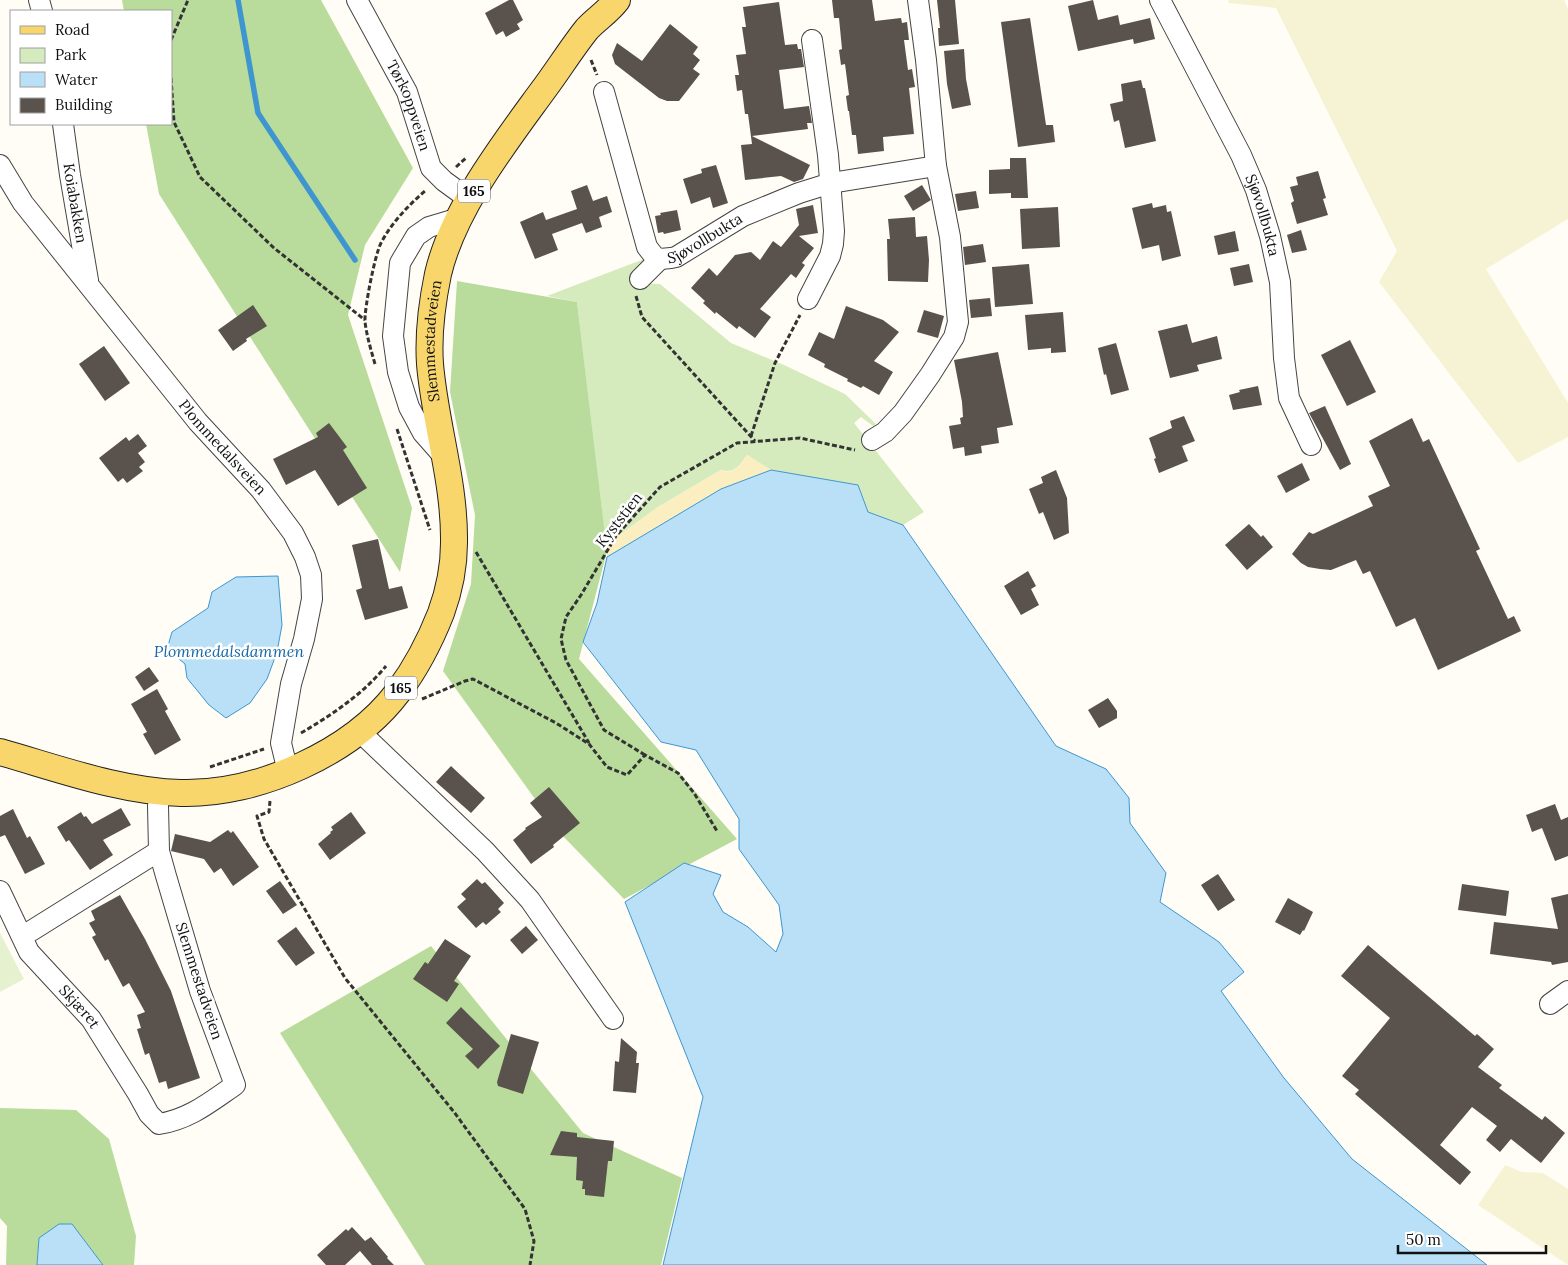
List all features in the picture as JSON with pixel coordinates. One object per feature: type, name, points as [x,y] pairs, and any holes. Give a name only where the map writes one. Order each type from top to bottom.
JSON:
[{"type":"main road","name":"Slemmestadveien","points":[[0,752],[118,785],[183,793],[210,792],[277,776],[322,755],[358,731],[397,694],[416,665],[433,633],[444,604],[451,573],[454,545],[453,513],[430,364],[431,320],[441,263],[477,185],[590,26],[603,0]]},
{"type":"main road","name":"Slemmestadveien","points":[[590,26],[608,12],[617,0]]},
{"type":"street","name":"Tørkoppveien","points":[[357,0],[407,92],[431,168],[444,181],[465,209]]},
{"type":"street","points":[[872,440],[885,432],[903,413],[943,356],[956,331],[958,322],[950,237],[936,166],[918,0]]},
{"type":"street","name":"Sjøvollbukta","points":[[1160,0],[1241,155],[1256,190],[1270,236],[1280,282],[1284,358],[1289,398],[1311,445]]},
{"type":"street","points":[[808,299],[830,256],[833,244],[831,183],[824,117],[812,40]]},
{"type":"street","name":"Sjøvollbukta","points":[[604,92],[647,247],[654,256],[660,259],[676,257],[742,216],[799,193],[831,183],[936,166]]},
{"type":"street","name":"Koiabakken","points":[[63,125],[88,282]]},
{"type":"street","name":"Plommedalsveien","points":[[0,165],[24,203],[198,422],[261,490],[294,533],[305,557],[312,581],[312,599],[304,639],[291,684],[277,776]]},
{"type":"street","points":[[445,458],[423,433],[409,407],[398,372],[393,336],[400,263],[416,236],[429,227],[465,209]]},
{"type":"street","points":[[640,279],[660,259]]},
{"type":"street","points":[[358,731],[485,851],[530,900],[613,1019]]},
{"type":"street","name":"Slemmestadveien","points":[[159,1124],[176,1122],[201,1109],[234,1085],[185,945],[159,851],[158,806],[160,791]]},
{"type":"street","points":[[23,936],[159,851]]},
{"type":"street","name":"Skjæret","points":[[3,904],[23,936],[29,952],[91,1020],[149,1114],[159,1124]]},
{"type":"street","points":[[1550,1004],[1568,991]]},
{"type":"path","points":[[172,38],[188,0]]},
{"type":"path","points":[[172,93],[174,122],[200,177],[274,248],[365,320]]},
{"type":"path","points":[[376,365],[370,348],[365,320],[380,245],[405,209],[425,190],[444,181],[471,153]]},
{"type":"path","points":[[640,279],[635,294],[642,317],[755,441]]},
{"type":"path","points":[[750,436],[775,363],[808,299]]},
{"type":"path","points":[[396,427],[432,535]]},
{"type":"path","name":"Kyststien","points":[[717,831],[694,793],[678,773],[604,730],[566,660],[561,639],[566,616],[581,595],[616,536],[660,486],[737,443],[800,438],[862,452],[872,440]]},
{"type":"path","points":[[473,547],[589,744],[607,767],[627,774],[645,755]]},
{"type":"path","points":[[208,767],[281,743],[298,735],[332,713],[374,679],[389,662]]},
{"type":"path","points":[[418,703],[423,698],[473,679],[556,723],[589,744]]},
{"type":"path","points":[[277,776],[270,795],[269,812],[257,816],[264,839],[346,978],[454,1112],[525,1209],[534,1240],[530,1265]]},
{"type":"shaded area","points":[[1228,0],[1564,0],[1568,9],[1568,219],[1486,269],[1568,403],[1568,437],[1518,463],[1379,282],[1397,251],[1276,8],[1229,3]]},
{"type":"shaded area","points":[[1505,1165],[1522,1172],[1543,1173],[1568,1189],[1568,1265],[1478,1205]]},
{"type":"green space","points":[[122,0],[321,0],[413,168],[365,245],[348,315],[412,508],[400,572],[159,194],[146,125],[172,125],[172,10],[124,10]]},
{"type":"green space","points":[[644,259],[634,283],[660,284],[731,343],[784,365],[845,394],[876,424],[873,426],[861,417],[854,423],[924,512],[903,525],[868,512],[858,485],[771,470],[747,455],[734,470],[721,470],[658,507],[606,545],[577,302],[547,296]]},
{"type":"green space","points":[[457,281],[577,302],[607,551],[579,659],[737,839],[624,899],[558,831],[443,671],[471,584],[475,515],[450,392]]},
{"type":"green space","points":[[0,933],[24,979],[0,992]]},
{"type":"green space","points":[[431,946],[583,1133],[682,1178],[661,1265],[425,1265],[280,1033]]},
{"type":"green space","points":[[0,1108],[76,1110],[109,1139],[136,1236],[134,1265],[103,1265],[72,1224],[39,1238],[37,1265],[6,1265],[7,1226],[0,1218]]},
{"type":"sand","points":[[747,455],[771,470],[721,489],[607,557],[606,545],[658,507],[721,470],[734,470]]},
{"type":"water","points":[[771,470],[858,485],[868,512],[903,525],[1056,746],[1106,769],[1129,798],[1130,823],[1166,873],[1160,902],[1219,942],[1244,972],[1221,991],[1284,1078],[1352,1159],[1487,1265],[663,1265],[703,1097],[625,902],[684,863],[721,875],[713,894],[723,912],[748,927],[776,952],[783,934],[779,905],[739,849],[739,819],[696,750],[661,742],[583,642],[597,603],[607,557],[721,489]]},
{"type":"water","name":"Plommedalsdammen","points":[[278,576],[282,625],[277,652],[267,679],[250,703],[226,718],[209,705],[187,678],[185,664],[167,649],[172,632],[208,608],[212,592],[236,577]]},
{"type":"water","points":[[59,1224],[72,1224],[103,1265],[37,1265],[39,1238]]},
{"type":"building","points":[[509,0],[513,0],[523,20],[517,24],[520,29],[506,37],[503,31],[496,35],[485,13]]},
{"type":"building","points":[[832,0],[872,0],[875,21],[901,18],[902,23],[907,22],[909,40],[904,40],[908,70],[912,69],[915,87],[909,88],[914,134],[883,137],[884,151],[858,154],[856,135],[852,135],[848,111],[846,96],[849,95],[845,64],[841,65],[839,50],[842,49],[839,18],[834,18]]},
{"type":"building","points":[[937,0],[955,0],[959,44],[939,46],[938,28],[940,28]]},
{"type":"building","points":[[1093,0],[1098,20],[1118,15],[1120,25],[1150,18],[1155,39],[1134,44],[1133,39],[1078,51],[1068,6]]},
{"type":"building","points":[[779,2],[785,45],[797,44],[798,49],[801,49],[804,67],[779,70],[784,109],[809,106],[812,123],[807,123],[808,129],[752,136],[810,165],[803,179],[794,182],[781,176],[745,180],[741,145],[752,144],[748,114],[745,114],[742,90],[737,91],[735,75],[739,75],[736,55],[746,54],[742,27],[746,27],[743,7]]},
{"type":"building","points":[[1030,18],[1046,125],[1053,125],[1055,142],[1018,147],[1001,22]]},
{"type":"building","points":[[670,24],[698,47],[693,54],[700,60],[693,69],[700,74],[679,101],[667,101],[659,98],[615,64],[612,55],[617,43],[642,61]]},
{"type":"building","points":[[964,49],[966,79],[971,105],[952,109],[947,84],[944,51]]},
{"type":"building","points":[[1141,80],[1143,88],[1145,88],[1156,141],[1125,148],[1119,120],[1114,122],[1110,104],[1123,101],[1121,84]]},
{"type":"building","points":[[1010,158],[1026,158],[1028,198],[1011,198],[1011,193],[989,194],[989,170],[1010,169]]},
{"type":"building","points":[[716,165],[728,203],[713,208],[710,197],[691,204],[683,179],[702,173],[701,169]]},
{"type":"building","points":[[1318,171],[1326,198],[1323,199],[1328,215],[1297,224],[1291,203],[1294,201],[1290,187],[1298,185],[1296,177]]},
{"type":"building","points":[[587,185],[593,201],[607,196],[612,212],[599,217],[602,227],[586,233],[582,223],[552,234],[558,250],[535,259],[520,222],[543,212],[546,220],[577,209],[571,191]]},
{"type":"building","points":[[922,185],[931,200],[913,211],[904,196]]},
{"type":"building","points":[[976,191],[979,208],[958,211],[955,194]]},
{"type":"building","points":[[1152,203],[1153,208],[1166,205],[1167,212],[1171,211],[1181,256],[1162,261],[1159,245],[1142,249],[1132,208]]},
{"type":"building","points":[[813,205],[818,233],[799,236],[814,248],[802,263],[805,265],[796,278],[791,274],[760,309],[771,317],[755,338],[739,326],[737,329],[716,312],[715,314],[691,288],[709,268],[717,276],[735,255],[751,252],[760,260],[773,241],[781,247],[799,225],[796,209]]},
{"type":"building","points":[[1058,207],[1060,247],[1022,249],[1020,209]]},
{"type":"building","points":[[677,210],[681,230],[664,234],[663,232],[658,233],[655,216],[661,215],[660,213]]},
{"type":"building","points":[[915,217],[916,237],[927,236],[928,282],[888,281],[887,239],[890,239],[888,219]]},
{"type":"building","points":[[1301,230],[1307,250],[1292,253],[1287,235]]},
{"type":"building","points":[[1235,231],[1239,251],[1218,255],[1214,236]]},
{"type":"building","points":[[983,244],[986,262],[965,265],[963,247]]},
{"type":"building","points":[[1029,264],[1033,304],[995,307],[992,267]]},
{"type":"building","points":[[1249,264],[1253,282],[1234,286],[1230,268]]},
{"type":"building","points":[[990,298],[992,316],[971,318],[969,300]]},
{"type":"building","points":[[253,305],[267,326],[246,339],[247,341],[233,351],[218,330]]},
{"type":"building","points":[[846,306],[883,320],[899,332],[874,361],[893,372],[879,395],[863,386],[861,388],[847,381],[848,379],[824,367],[825,364],[808,355],[819,332],[834,339]]},
{"type":"building","points":[[924,310],[944,316],[938,338],[917,332]]},
{"type":"building","points":[[1063,312],[1066,352],[1051,353],[1051,348],[1028,350],[1025,315]]},
{"type":"building","points":[[1187,324],[1192,343],[1217,336],[1222,359],[1197,365],[1199,371],[1170,378],[1158,331]]},
{"type":"building","points":[[1350,340],[1376,392],[1347,406],[1321,355]]},
{"type":"building","points":[[1116,343],[1129,390],[1111,395],[1098,348]]},
{"type":"building","points":[[104,346],[130,383],[105,401],[79,364]]},
{"type":"building","points":[[998,352],[1013,425],[997,428],[999,443],[981,446],[982,453],[965,456],[964,447],[953,449],[949,426],[961,424],[960,418],[963,417],[954,360]]},
{"type":"building","points":[[1258,386],[1262,405],[1233,410],[1229,395],[1240,392],[1239,390]]},
{"type":"building","points":[[1325,406],[1351,464],[1340,470],[1309,413]]},
{"type":"building","points":[[1184,416],[1195,441],[1182,446],[1188,461],[1159,473],[1149,438],[1172,428],[1170,421]]},
{"type":"building","points":[[1412,418],[1423,442],[1429,439],[1480,549],[1476,551],[1508,619],[1514,616],[1521,631],[1438,670],[1415,618],[1396,627],[1370,571],[1363,574],[1356,560],[1331,570],[1308,567],[1292,554],[1309,532],[1313,534],[1373,506],[1368,496],[1390,486],[1369,441]]},
{"type":"building","points":[[329,423],[347,447],[343,450],[367,488],[338,506],[315,470],[286,485],[273,459],[318,437],[316,433]]},
{"type":"building","points":[[138,434],[147,446],[138,453],[145,462],[139,467],[143,471],[127,483],[123,478],[118,482],[99,458],[126,437],[129,441]]},
{"type":"building","points":[[1302,463],[1310,480],[1286,493],[1277,476]]},
{"type":"building","points":[[1056,470],[1067,498],[1069,533],[1054,540],[1043,512],[1039,514],[1029,489],[1043,483],[1041,477]]},
{"type":"building","points":[[1249,524],[1261,537],[1263,535],[1273,547],[1247,570],[1225,545]]},
{"type":"building","points":[[378,539],[389,589],[402,586],[408,608],[365,620],[356,590],[362,588],[352,545]]},
{"type":"building","points":[[1028,571],[1036,586],[1031,589],[1039,605],[1021,615],[1004,586]]},
{"type":"building","points":[[149,667],[159,681],[144,691],[135,677]]},
{"type":"building","points":[[157,689],[168,709],[165,711],[181,740],[155,755],[143,734],[147,732],[131,704]]},
{"type":"building","points":[[1108,698],[1117,711],[1117,718],[1099,728],[1088,710]]},
{"type":"building","points":[[451,766],[485,798],[471,813],[436,782]]},
{"type":"building","points":[[549,787],[580,823],[553,845],[554,847],[531,864],[513,840],[525,828],[542,817],[530,803]]},
{"type":"building","points":[[1555,804],[1561,820],[1568,817],[1568,856],[1555,861],[1542,828],[1532,832],[1526,815]]},
{"type":"building","points":[[121,808],[131,825],[103,840],[113,855],[90,870],[69,840],[66,842],[57,827],[81,812],[92,824]]},
{"type":"building","points":[[13,809],[27,838],[30,836],[45,864],[25,874],[5,835],[0,837],[0,816]]},
{"type":"building","points":[[351,812],[366,833],[330,860],[318,844],[331,833],[333,830],[331,827]]},
{"type":"building","points":[[228,830],[231,833],[233,831],[259,867],[233,886],[221,868],[214,873],[204,859],[171,851],[175,834],[210,842]]},
{"type":"building","points":[[1218,874],[1235,900],[1218,911],[1201,885]]},
{"type":"building","points":[[477,879],[482,884],[485,882],[504,903],[498,909],[501,912],[486,925],[483,922],[476,928],[457,907],[466,899],[461,894]]},
{"type":"building","points":[[280,881],[297,905],[283,914],[266,891]]},
{"type":"building","points":[[1462,884],[1509,891],[1506,916],[1458,910]]},
{"type":"building","points":[[1568,894],[1568,962],[1552,965],[1551,962],[1490,954],[1494,922],[1558,929],[1551,898]]},
{"type":"building","points":[[120,895],[171,991],[200,1078],[168,1089],[166,1081],[159,1083],[149,1053],[145,1055],[137,1029],[141,1028],[137,1015],[145,1012],[129,983],[123,987],[108,959],[105,961],[92,937],[96,935],[89,923],[95,920],[91,911]]},
{"type":"building","points":[[1288,898],[1313,912],[1304,931],[1300,935],[1275,922]]},
{"type":"building","points":[[526,926],[538,940],[522,954],[510,940]]},
{"type":"building","points":[[296,927],[315,953],[296,966],[277,941]]},
{"type":"building","points":[[445,939],[471,956],[454,981],[459,984],[447,1002],[413,979],[425,962],[428,964]]},
{"type":"building","points":[[1368,945],[1475,1036],[1477,1034],[1494,1049],[1478,1067],[1502,1085],[1499,1088],[1542,1120],[1545,1116],[1565,1133],[1541,1163],[1511,1139],[1500,1152],[1486,1140],[1497,1126],[1472,1107],[1440,1145],[1471,1172],[1460,1185],[1355,1094],[1359,1090],[1342,1076],[1390,1018],[1341,976]]},
{"type":"building","points":[[461,1007],[500,1046],[478,1069],[465,1056],[473,1049],[446,1023]]},
{"type":"building","points":[[511,1034],[539,1042],[523,1094],[498,1086],[497,1082]]},
{"type":"building","points":[[621,1038],[637,1052],[636,1063],[639,1063],[636,1093],[613,1091],[615,1061],[619,1062]]},
{"type":"building","points":[[561,1131],[577,1133],[577,1137],[614,1141],[612,1161],[608,1161],[604,1197],[585,1195],[585,1189],[582,1189],[583,1181],[576,1180],[577,1157],[550,1155]]},
{"type":"building","points":[[352,1227],[365,1241],[371,1237],[394,1265],[372,1265],[360,1251],[345,1265],[326,1265],[317,1255],[346,1229],[348,1231]]},
{"type":"waterway","points":[[238,0],[258,113],[355,260]]}]
